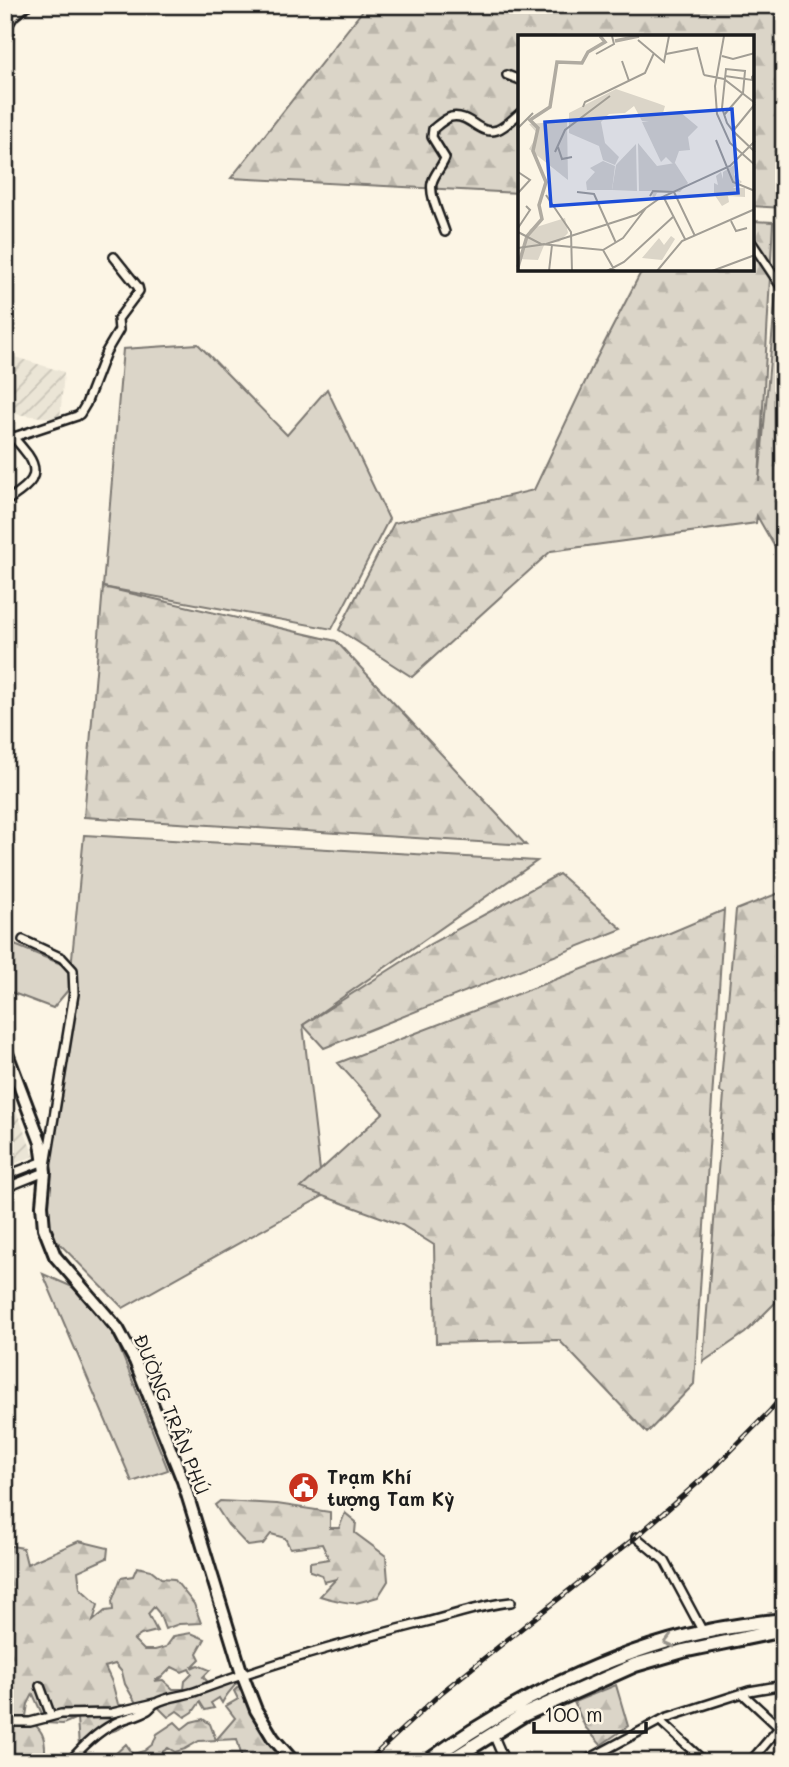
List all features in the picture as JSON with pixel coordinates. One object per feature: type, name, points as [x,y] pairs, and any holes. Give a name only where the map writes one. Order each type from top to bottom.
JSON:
[{"type":"highway","points":[[427,1762],[484,1724],[585,1672],[655,1645],[703,1632],[784,1620]]},
{"type":"highway","points":[[448,1762],[523,1715],[635,1665],[683,1651],[784,1630]]},
{"type":"main road","name":"ĐƯỜNG TRẦN PHÚ","points":[[5,1048],[9,1067],[41,1143],[44,1167],[41,1205],[49,1244],[55,1256],[118,1329],[135,1361],[183,1481],[242,1674],[256,1710],[272,1738],[294,1762]]},
{"type":"street","points":[[5,30],[14,16],[28,5]]},
{"type":"street","points":[[507,75],[518,79]]},
{"type":"street","points":[[446,232],[432,188],[433,179],[445,158],[432,137],[433,129],[454,116],[467,119],[481,129],[492,131],[504,126],[518,115]]},
{"type":"street","points":[[754,246],[784,291]]},
{"type":"street","points":[[14,437],[77,416],[85,407],[106,352],[119,330],[118,320],[139,291],[114,257]]},
{"type":"street","points":[[5,429],[33,462],[35,471],[24,488],[8,500]]},
{"type":"street","points":[[23,940],[62,958],[73,970],[74,995],[44,1167]]},
{"type":"street","points":[[5,1177],[44,1167]]},
{"type":"street","points":[[5,1188],[44,1167]]},
{"type":"street","points":[[636,1537],[666,1561],[703,1632]]},
{"type":"street","points":[[5,1723],[30,1722],[61,1714],[112,1713],[156,1703],[339,1644],[474,1608],[511,1602]]},
{"type":"street","points":[[584,1761],[660,1721],[742,1693],[784,1685]]},
{"type":"street","points":[[40,1686],[51,1716]]},
{"type":"street","points":[[742,1693],[782,1727],[750,1762]]},
{"type":"street","points":[[69,1762],[101,1731],[148,1710],[156,1703]]},
{"type":"street","points":[[660,1721],[705,1762]]},
{"type":"street","points":[[493,1734],[505,1762]]},
{"type":"shaded area","points":[[5,354],[64,372],[60,419],[5,413]]},
{"type":"shaded area","points":[[5,1082],[34,1156],[5,1168]]},
{"type":"green space","points":[[367,5],[784,5],[783,208],[754,206],[754,35],[518,35],[518,193],[231,178]]},
{"type":"green space","points":[[754,221],[773,222],[759,481],[784,227],[784,563],[757,516],[756,523],[551,551],[412,677],[339,630],[394,523],[534,490],[641,271],[754,271]]},
{"type":"green space","points":[[198,344],[287,435],[327,389],[389,519],[332,629],[103,587],[123,349]]},
{"type":"green space","points":[[103,587],[336,641],[526,845],[84,817]]},
{"type":"green space","points":[[84,835],[537,861],[303,1025],[323,1196],[123,1308],[44,1228],[69,989],[53,1008],[5,990],[5,941],[71,968]]},
{"type":"green space","points":[[559,874],[622,929],[324,1048],[303,1025],[430,944]]},
{"type":"green space","points":[[784,891],[784,1294],[745,1333],[703,1362],[724,1094],[720,1092],[736,910]]},
{"type":"green space","points":[[724,910],[694,1384],[647,1433],[559,1340],[436,1343],[434,1245],[402,1225],[301,1188],[383,1113],[338,1063],[606,960]]},
{"type":"green space","points":[[43,1274],[100,1299],[168,1470],[132,1482]]},
{"type":"green space","points":[[220,1501],[277,1504],[330,1512],[330,1528],[339,1528],[345,1513],[356,1522],[355,1533],[386,1556],[388,1581],[378,1597],[358,1603],[320,1596],[336,1579],[324,1582],[322,1575],[310,1571],[310,1562],[329,1559],[322,1544],[290,1548],[285,1538],[271,1534],[263,1544],[248,1546],[228,1525],[215,1505]]},
{"type":"green space","points":[[79,1541],[108,1548],[107,1558],[78,1571],[80,1588],[98,1605],[93,1621],[105,1611],[113,1610],[112,1601],[121,1578],[133,1576],[137,1567],[151,1570],[161,1578],[174,1579],[194,1604],[201,1623],[179,1624],[165,1629],[154,1607],[148,1614],[157,1631],[141,1635],[134,1640],[144,1650],[155,1650],[166,1647],[174,1636],[191,1633],[205,1639],[197,1653],[200,1659],[191,1668],[198,1665],[210,1670],[203,1677],[209,1683],[231,1676],[238,1681],[222,1703],[219,1698],[211,1703],[214,1708],[205,1710],[200,1702],[193,1712],[185,1717],[177,1711],[168,1717],[153,1702],[136,1703],[125,1684],[122,1672],[115,1664],[105,1667],[118,1704],[130,1708],[149,1708],[119,1729],[104,1734],[90,1747],[79,1747],[77,1718],[63,1724],[46,1723],[33,1694],[26,1716],[42,1734],[45,1757],[50,1762],[5,1762],[5,1545],[23,1548],[27,1564]],"holes":[[[172,1667],[182,1672],[189,1669],[192,1674],[185,1681],[184,1689],[173,1689],[163,1680],[154,1681]]]},
{"type":"green space","points":[[241,1684],[278,1753],[286,1755],[289,1762],[270,1762],[259,1753],[243,1762],[237,1739],[199,1741],[175,1752],[168,1748],[148,1762],[109,1762],[126,1744],[133,1754],[144,1751],[153,1744],[157,1734],[175,1722],[182,1729],[191,1722],[203,1719],[210,1724],[216,1740],[235,1718],[226,1706],[238,1699],[234,1691]]},
{"type":"green space","points":[[616,1685],[628,1726],[601,1745],[585,1727],[574,1702]]},
{"type":"railway","points":[[367,1762],[442,1692],[636,1537],[710,1472],[784,1394]]},
{"type":"place","name":"Trạm Khí tượng Tam Kỳ","points":[[304,1487]]}]
